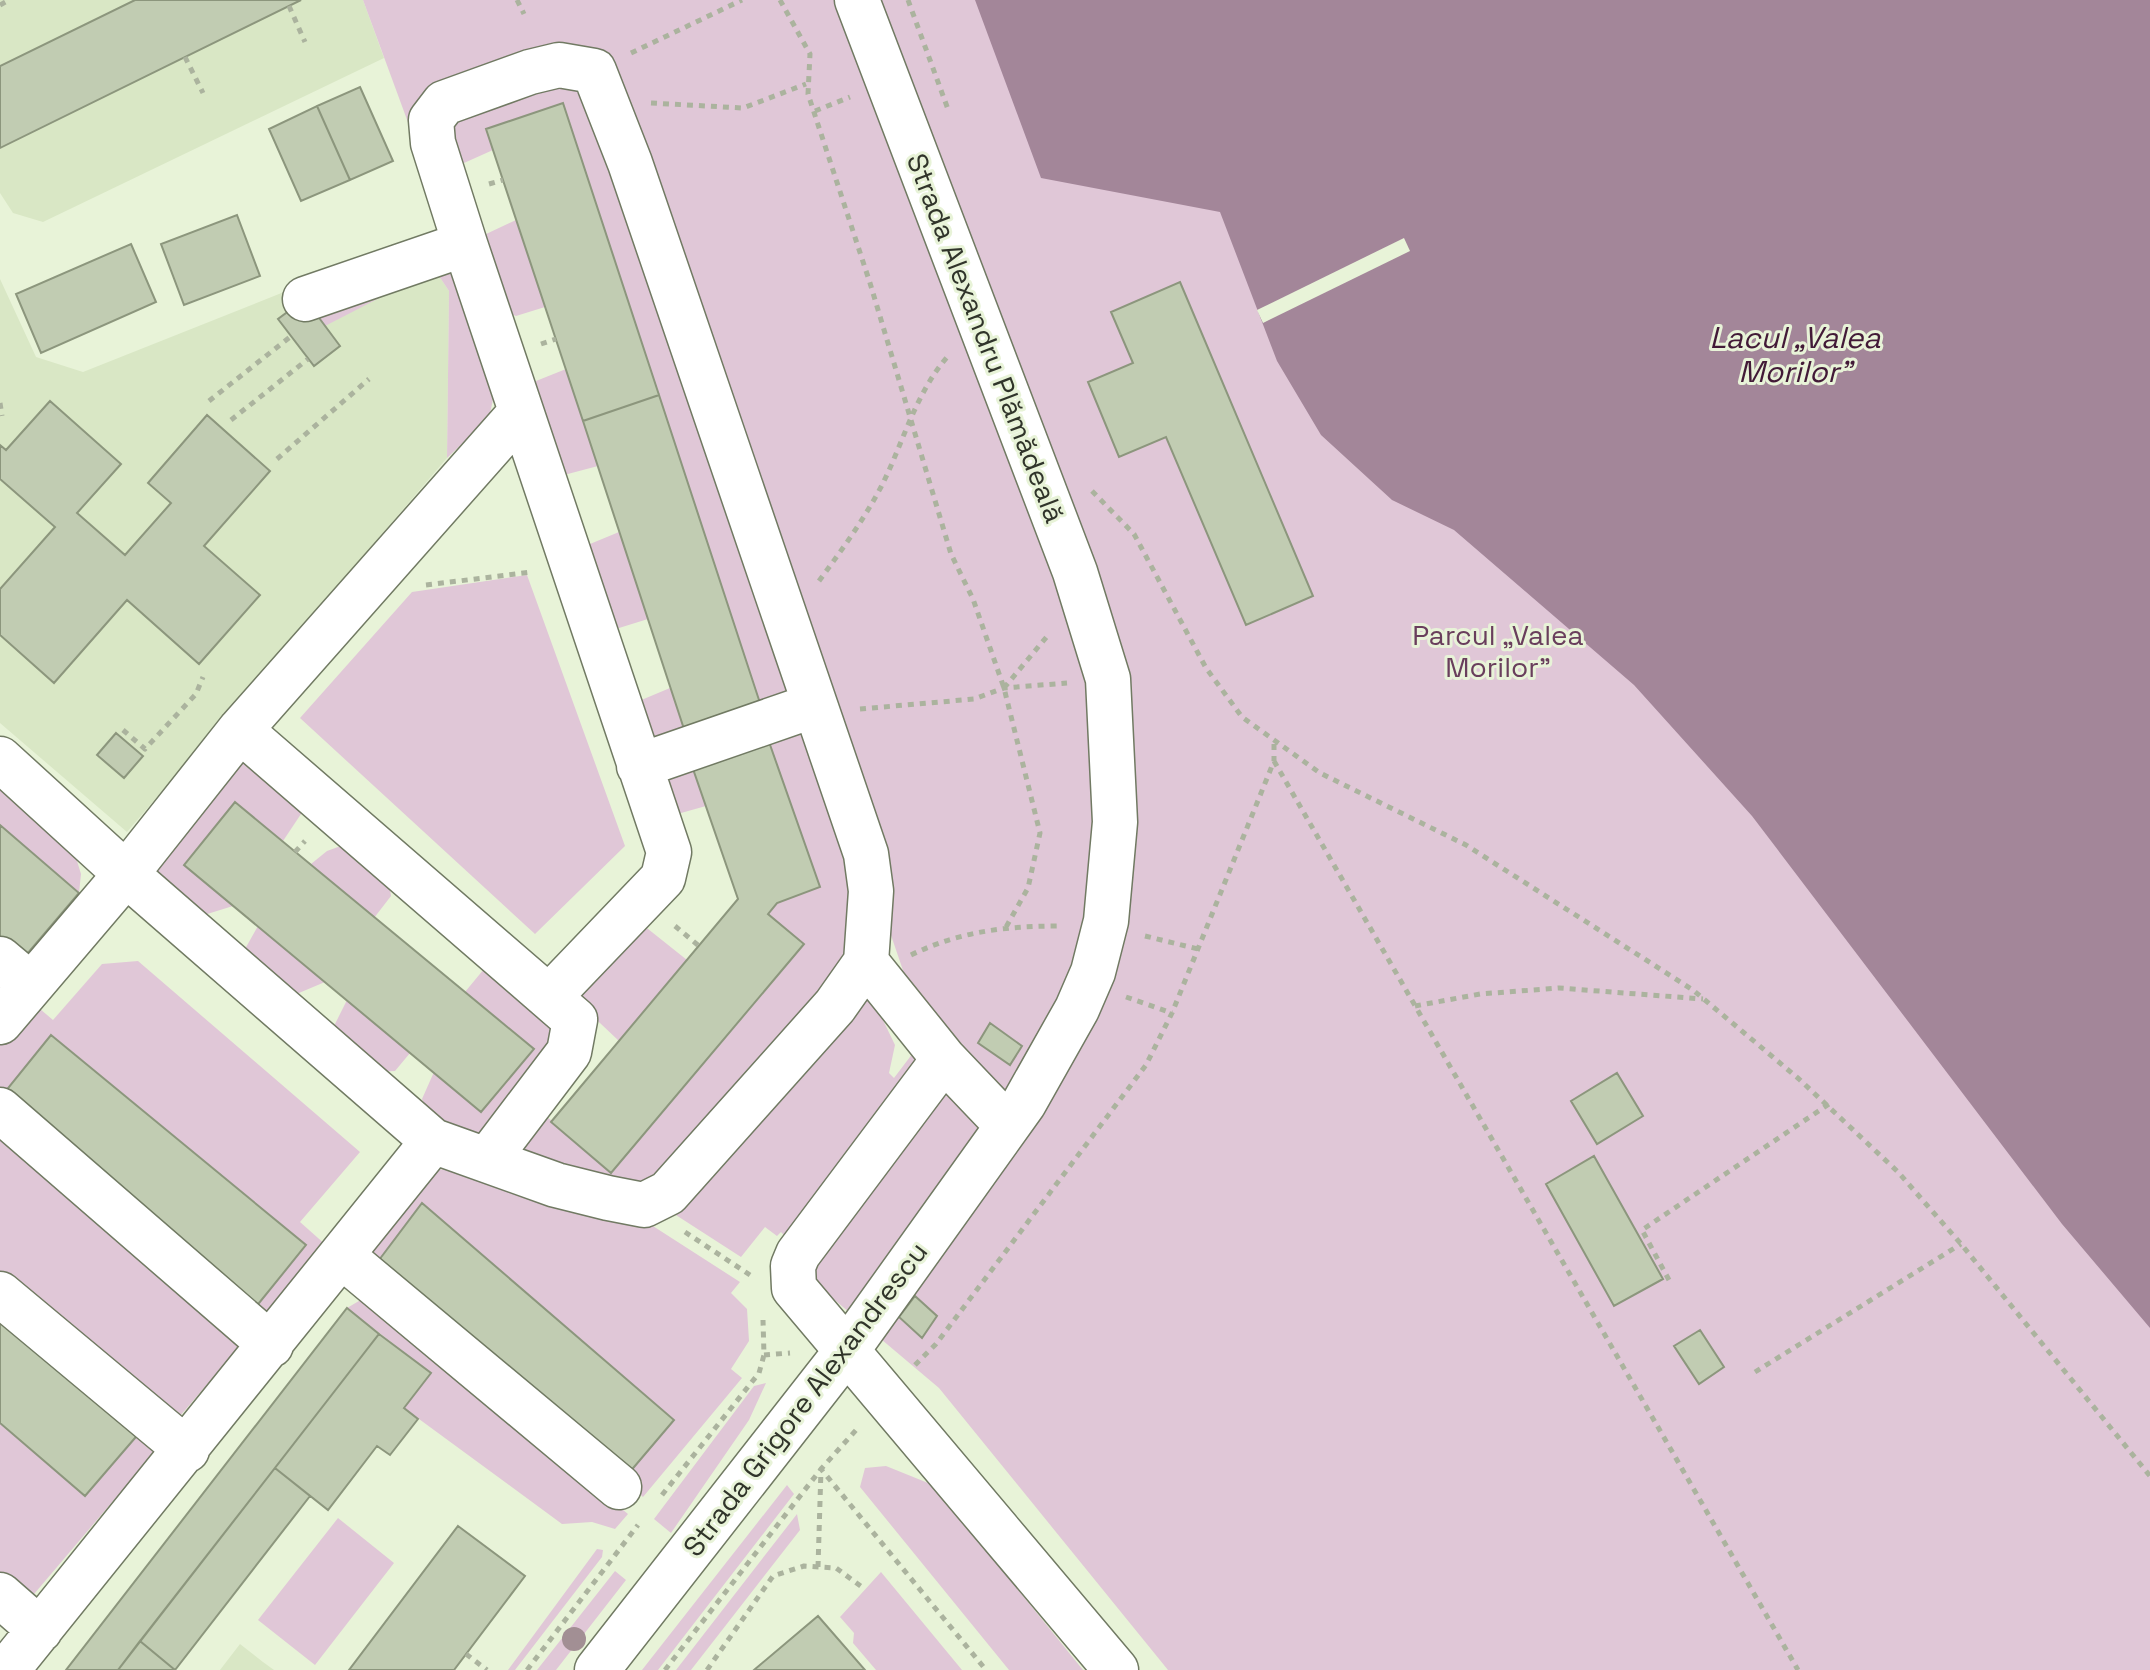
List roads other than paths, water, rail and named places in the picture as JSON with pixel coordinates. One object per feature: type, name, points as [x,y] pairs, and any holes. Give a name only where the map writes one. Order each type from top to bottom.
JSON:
[{"type":"street","name":"Strada Alexandru Plămădeală","points":[[857,0],[1032,458],[1087,608],[1108,679],[1115,822],[1113,873],[1104,926]]},
{"type":"street","points":[[549,997],[663,878],[669,852],[465,244],[433,143],[431,120],[444,103],[559,65],[598,82],[630,163],[866,854],[871,914],[870,968],[944,1059],[1007,1125]]},
{"type":"street","points":[[298,318],[465,244]]},
{"type":"street","points":[[0,1022],[15,972],[126,874],[240,730],[521,412]]},
{"type":"street","points":[[639,766],[818,712]]},
{"type":"street","points":[[240,730],[575,1020],[569,1052],[487,1160]]},
{"type":"street","points":[[0,759],[126,874],[433,1141],[556,1185],[644,1205],[668,1193],[870,968]]},
{"type":"street","name":"Strada Grigore Alexandrescu","points":[[597,1670],[848,1349],[1024,1103],[1077,1009],[1093,972],[1104,926]]},
{"type":"street","points":[[944,1059],[798,1254],[793,1266],[794,1288],[799,1298],[848,1349],[1116,1670]]},
{"type":"street","points":[[0,1110],[271,1345]]},
{"type":"street","points":[[7,1670],[433,1141]]},
{"type":"street","points":[[342,1256],[639,1503]]},
{"type":"street","points":[[0,1294],[187,1450]]},
{"type":"street","points":[[0,1595],[40,1630]]},
{"type":"water","name":"Lacul „Valea Morilor”","points":[[975,0],[2150,0],[2150,1328],[2062,1224],[1752,816],[1634,685],[1454,530],[1392,500],[1321,435],[1277,361],[1220,212],[1041,178]]},
{"type":"park label","name":"Parcul „Valea Morilor”","points":[[1498,651]]}]
